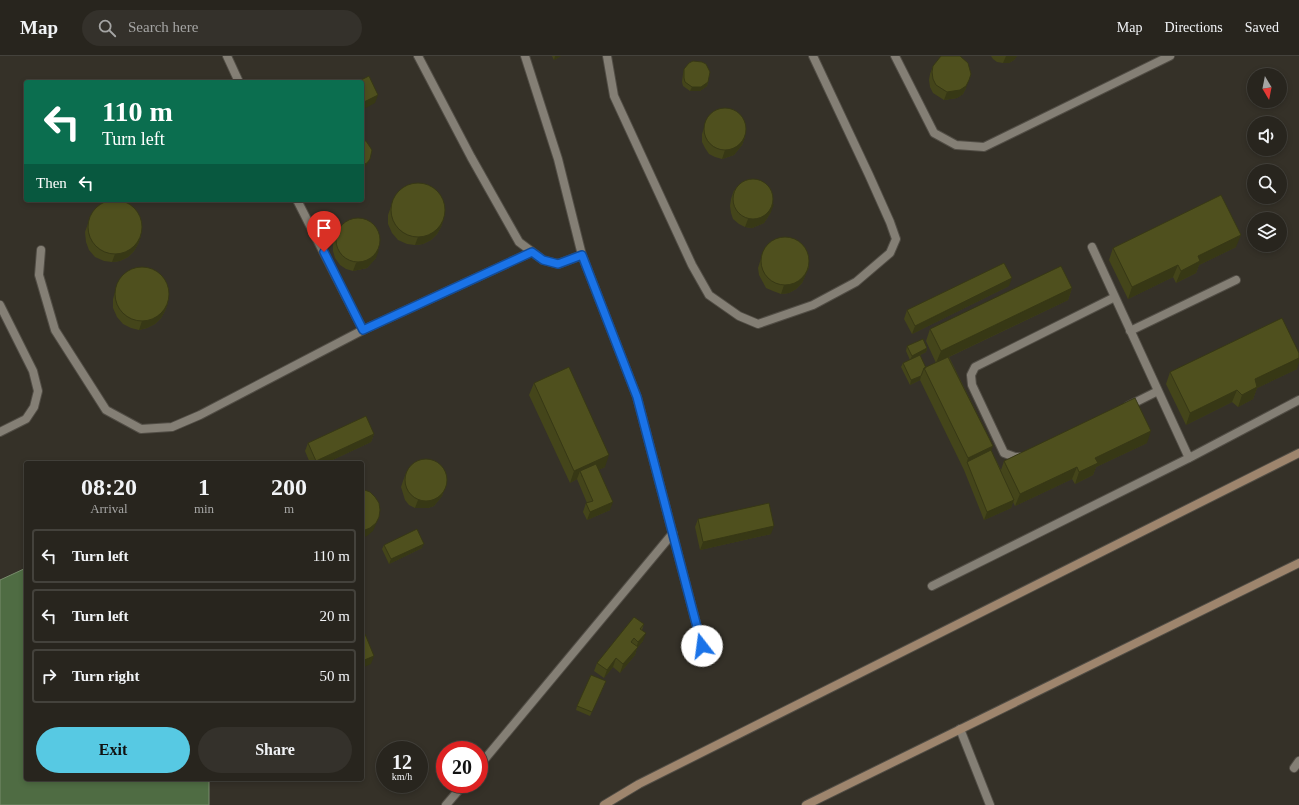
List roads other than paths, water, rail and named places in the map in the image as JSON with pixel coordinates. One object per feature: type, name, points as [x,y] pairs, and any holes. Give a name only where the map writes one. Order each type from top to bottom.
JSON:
[{"type":"main road","points":[[604,805],[639,784],[1299,453]]},
{"type":"main road","points":[[806,805],[1299,563]]},
{"type":"street","points":[[227,56],[238,80]]},
{"type":"street","points":[[418,56],[471,157],[519,242],[543,260],[558,264],[582,255]]},
{"type":"street","points":[[525,56],[558,159],[582,255],[637,397],[702,646]]},
{"type":"street","points":[[608,56],[614,96],[692,265],[709,295],[739,316],[758,324],[813,305],[856,282],[890,253],[896,239],[872,182],[813,56]]},
{"type":"street","points":[[895,56],[934,133],[956,145],[984,147],[1170,56]]},
{"type":"street","points":[[298,202],[363,330]]},
{"type":"street","points":[[1092,247],[1189,458]]},
{"type":"street","points":[[41,250],[39,275],[55,330],[106,410],[141,429],[172,427],[200,415],[363,330],[532,252]]},
{"type":"street","points":[[1130,331],[1236,280]]},
{"type":"street","points":[[1029,456],[1015,457],[1004,453],[972,385],[971,375],[975,367],[1115,297]]},
{"type":"street","points":[[0,305],[33,371],[38,392],[34,407],[26,418],[0,432]]},
{"type":"street","points":[[1124,408],[1158,391]]},
{"type":"street","points":[[932,586],[1189,458],[1299,400]]},
{"type":"street","points":[[488,755],[673,533]]},
{"type":"street","points":[[960,729],[990,805]]},
{"type":"street","points":[[1294,768],[1299,760]]},
{"type":"street","points":[[446,805],[456,793]]}]
